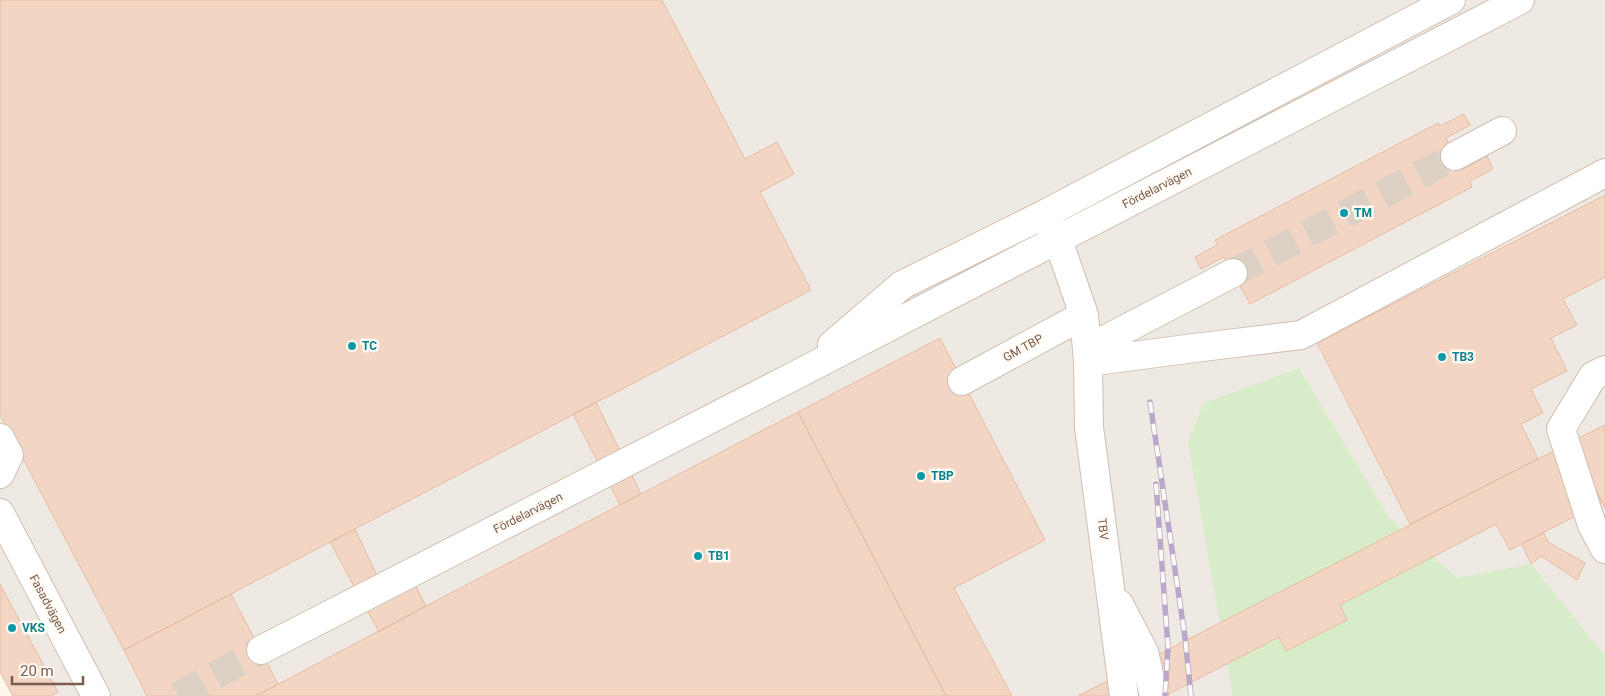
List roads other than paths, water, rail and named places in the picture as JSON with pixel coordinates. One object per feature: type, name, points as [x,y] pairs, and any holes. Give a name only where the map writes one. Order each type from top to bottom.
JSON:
[{"type":"street","name":"Fördelarvägen","points":[[794,376],[902,285],[1043,215],[1451,0]]},
{"type":"street","name":"Fördelarvägen","points":[[261,650],[1520,0]]},
{"type":"street","points":[[1455,156],[1502,131]]},
{"type":"street","points":[[1087,356],[1194,348],[1302,336],[1605,173]]},
{"type":"street","name":"TBV","points":[[1043,215],[1058,240],[1084,315],[1089,427],[1124,696]]},
{"type":"street","points":[[1087,356],[1233,273]]},
{"type":"street","name":"GM TBP","points":[[962,381],[1084,315]]},
{"type":"street","points":[[1605,370],[1594,376],[1561,429],[1592,525],[1605,549]]},
{"type":"street","points":[[0,438],[9,455],[0,474]]},
{"type":"street","name":"Fasadvägen","points":[[0,513],[96,696]]},
{"type":"street","points":[[1106,559],[1120,608],[1144,652],[1154,696]]},
{"type":"tunnel","points":[[1233,273],[1455,156]]},
{"type":"tunnel","points":[[178,696],[261,650]]},
{"type":"railway","points":[[1150,402],[1185,637],[1191,696]]},
{"type":"railway","points":[[1156,484],[1168,647],[1165,696]]},
{"type":"place","name":"TM","points":[[1344,213]]},
{"type":"place","name":"TC","points":[[352,346]]},
{"type":"place","name":"TB3","points":[[1442,357]]},
{"type":"place","name":"TBP","points":[[921,476]]},
{"type":"place","name":"TB1","points":[[698,556]]},
{"type":"place","name":"VKS","points":[[12,628]]}]
